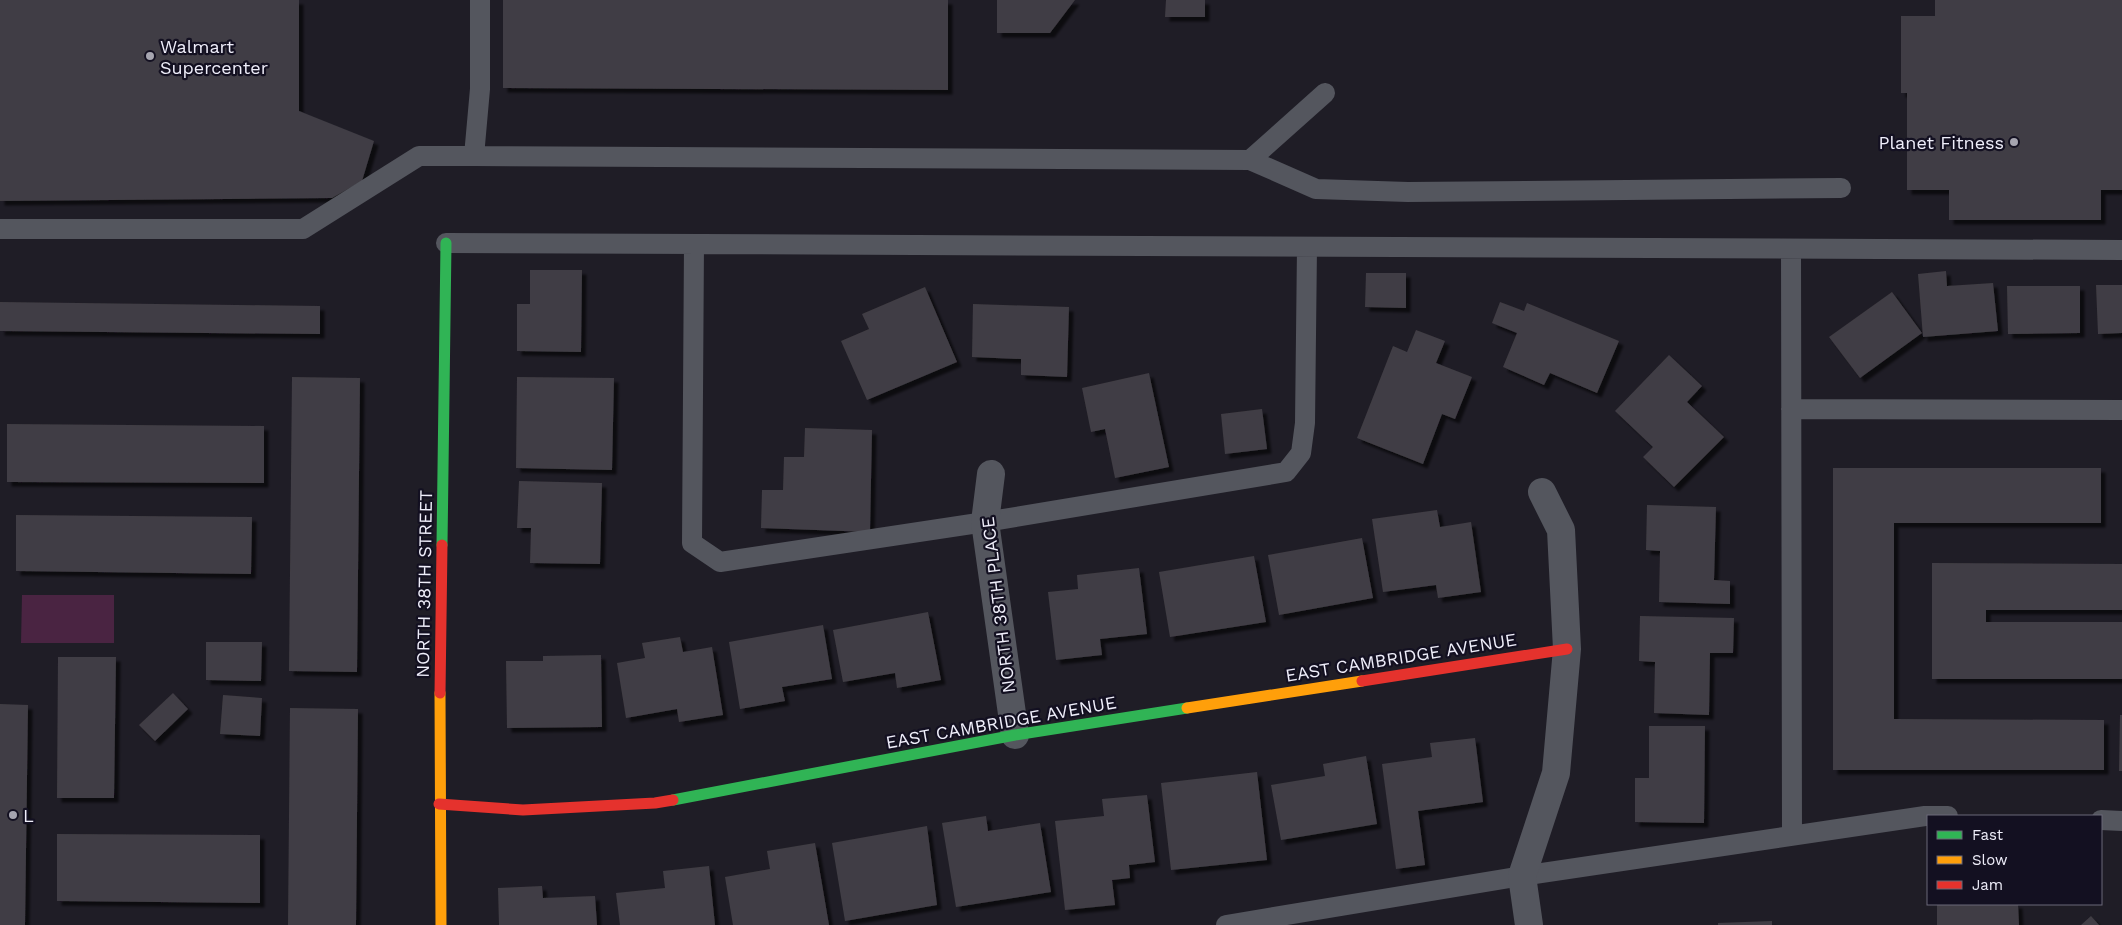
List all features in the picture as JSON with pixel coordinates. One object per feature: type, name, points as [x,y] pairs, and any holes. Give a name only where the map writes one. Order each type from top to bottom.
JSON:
[{"type":"street","name":"NORTH 38TH STREET","points":[[441,925],[439,804],[446,243]]},
{"type":"street","name":"NORTH 38TH PLACE","points":[[990,474],[985,522],[1015,735]]},
{"type":"street","points":[[1529,925],[1522,876],[1556,773],[1567,649],[1561,530],[1542,492]]},
{"type":"street","name":"EAST CAMBRIDGE AVENUE","points":[[439,804],[523,810],[655,803],[1015,735],[1567,649]]},
{"type":"lane","points":[[474,156],[480,89],[480,0]]},
{"type":"lane","points":[[1250,160],[1325,93]]},
{"type":"lane","points":[[0,229],[304,229],[419,156],[1250,160],[1316,189],[1408,192],[1841,188]]},
{"type":"lane","points":[[446,243],[2122,250]]},
{"type":"lane","points":[[694,244],[692,543],[720,562],[985,522],[1286,472],[1301,453],[1305,423],[1307,247]]},
{"type":"lane","points":[[1791,249],[1792,836]]},
{"type":"lane","points":[[1791,410],[2122,410]]},
{"type":"lane","points":[[1226,925],[1522,876],[1927,816]]},
{"type":"lane","points":[[2102,820],[2122,821]]},
{"type":"shaded area","points":[[22,595],[114,595],[114,643],[21,643]]},
{"type":"building","name":"Walmart Supercenter","points":[[0,0],[299,0],[299,111],[374,141],[362,181],[332,198],[0,201]]},
{"type":"building","points":[[503,0],[948,0],[948,90],[503,88]]},
{"type":"building","points":[[997,0],[1075,0],[1050,33],[997,33]]},
{"type":"building","points":[[1166,0],[1205,0],[1205,17],[1165,17]]},
{"type":"building","name":"Planet Fitness","points":[[1935,0],[2122,0],[2122,190],[2101,190],[2101,220],[1949,220],[1949,190],[1907,190],[1907,93],[1901,93],[1901,16],[1935,16]]},
{"type":"building","points":[[530,270],[582,270],[581,352],[517,351],[517,304],[530,304]]},
{"type":"building","points":[[1946,271],[1947,286],[1993,283],[1998,331],[1923,337],[1918,274]]},
{"type":"building","points":[[1366,273],[1406,273],[1406,308],[1365,307]]},
{"type":"building","points":[[2096,285],[2122,285],[2122,333],[2098,334]]},
{"type":"building","points":[[2007,286],[2080,286],[2080,333],[2008,334]]},
{"type":"building","points":[[925,287],[957,362],[867,400],[841,341],[869,329],[862,314]]},
{"type":"building","points":[[1892,292],[1922,333],[1860,378],[1829,337]]},
{"type":"building","points":[[0,302],[320,306],[320,334],[0,331]]},
{"type":"building","points":[[1500,302],[1524,311],[1527,303],[1619,341],[1597,393],[1550,373],[1544,385],[1503,367],[1517,333],[1492,323]]},
{"type":"building","points":[[973,304],[1069,307],[1067,377],[1021,375],[1021,359],[972,357]]},
{"type":"building","points":[[1416,330],[1445,341],[1436,363],[1472,377],[1455,419],[1442,414],[1423,464],[1357,438],[1393,346],[1407,352]]},
{"type":"building","points":[[1669,355],[1702,386],[1687,402],[1724,437],[1674,487],[1643,457],[1653,447],[1615,411]]},
{"type":"building","points":[[1149,373],[1169,467],[1115,478],[1105,429],[1091,432],[1082,388]]},
{"type":"building","points":[[292,377],[360,378],[357,672],[289,671]]},
{"type":"building","points":[[517,377],[614,378],[612,470],[516,468]]},
{"type":"building","points":[[1262,409],[1267,449],[1225,454],[1221,414]]},
{"type":"building","points":[[7,424],[264,426],[264,483],[7,482]]},
{"type":"building","points":[[805,428],[872,430],[870,532],[761,528],[762,490],[783,490],[784,457],[804,457]]},
{"type":"building","points":[[1833,468],[2101,468],[2101,523],[1894,523],[1894,719],[2104,720],[2104,770],[1833,770]]},
{"type":"building","points":[[519,481],[602,483],[600,564],[530,563],[531,528],[517,528]]},
{"type":"building","points":[[1647,505],[1716,507],[1714,580],[1730,581],[1730,604],[1659,602],[1660,551],[1646,550]]},
{"type":"building","points":[[1437,510],[1440,527],[1471,522],[1481,592],[1438,598],[1436,585],[1383,592],[1372,519]]},
{"type":"building","points":[[16,515],[252,517],[251,574],[16,571]]},
{"type":"building","points":[[1362,538],[1373,598],[1279,615],[1268,555]]},
{"type":"building","points":[[1254,556],[1266,622],[1170,637],[1159,572]]},
{"type":"building","points":[[1932,563],[2122,564],[2122,610],[1986,610],[1986,622],[2122,622],[2122,679],[1932,679]]},
{"type":"building","points":[[1139,568],[1147,634],[1100,639],[1102,655],[1056,660],[1048,592],[1078,589],[1077,575]]},
{"type":"building","points":[[928,612],[941,680],[897,688],[895,673],[843,682],[833,630]]},
{"type":"building","points":[[1640,616],[1734,618],[1733,653],[1710,653],[1709,715],[1654,713],[1655,662],[1639,661]]},
{"type":"building","points":[[823,625],[832,679],[782,687],[785,701],[740,709],[729,642]]},
{"type":"building","points":[[680,637],[683,652],[712,647],[723,715],[679,722],[677,709],[626,718],[617,663],[645,658],[642,643]]},
{"type":"building","points":[[206,642],[262,642],[261,681],[206,680]]},
{"type":"building","points":[[601,655],[602,727],[507,728],[506,661],[543,661],[543,656]]},
{"type":"building","points":[[58,657],[116,657],[114,798],[57,798]]},
{"type":"building","points":[[173,693],[188,709],[155,741],[139,725]]},
{"type":"building","points":[[223,695],[262,698],[260,736],[220,734]]},
{"type":"building","name":"L","points":[[0,704],[28,705],[25,925],[0,925]]},
{"type":"building","points":[[290,708],[358,709],[356,925],[288,925]]},
{"type":"building","points":[[2120,715],[2122,715],[2122,771],[2119,771]]},
{"type":"building","points":[[1649,726],[1705,726],[1704,823],[1635,822],[1635,778],[1649,778]]},
{"type":"building","points":[[1475,738],[1483,802],[1418,811],[1425,865],[1396,869],[1382,764],[1432,757],[1430,743]]},
{"type":"building","points":[[1366,756],[1377,824],[1281,840],[1271,785],[1325,776],[1323,764]]},
{"type":"building","points":[[1257,772],[1267,860],[1171,870],[1161,783]]},
{"type":"building","points":[[1147,795],[1155,862],[1129,865],[1130,878],[1112,880],[1115,905],[1065,910],[1055,821],[1104,816],[1102,799]]},
{"type":"building","points":[[986,816],[988,831],[1040,823],[1051,892],[956,907],[942,823]]},
{"type":"building","points":[[927,826],[937,905],[845,921],[832,843]]},
{"type":"building","points":[[57,834],[260,835],[260,903],[57,901]]},
{"type":"building","points":[[815,843],[829,925],[733,925],[725,877],[770,869],[767,851]]},
{"type":"building","points":[[709,866],[715,925],[620,925],[616,893],[665,888],[663,871]]},
{"type":"building","points":[[542,886],[543,898],[595,896],[597,925],[499,925],[498,888]]},
{"type":"building","points":[[1937,905],[2018,905],[2019,925],[1937,925]]},
{"type":"building","points":[[2091,916],[2099,925],[2081,925]]},
{"type":"building","points":[[1772,921],[1772,925],[1718,925],[1718,923]]},
{"type":"traffic: fast","points":[[442,545],[446,243]]},
{"type":"traffic: fast","points":[[673,800],[1015,735],[1187,708]]},
{"type":"traffic: slow","points":[[1187,708],[1362,681]]},
{"type":"traffic: slow","points":[[440,693],[441,925]]},
{"type":"traffic: jam","points":[[440,693],[442,545]]},
{"type":"traffic: jam","points":[[1362,681],[1567,649]]},
{"type":"traffic: jam","points":[[439,804],[523,810],[655,803],[673,800]]},
{"type":"place","name":"Walmart Supercenter","points":[[150,56]]},
{"type":"place","name":"Planet Fitness","points":[[2014,142]]},
{"type":"place","name":"L","points":[[13,815]]}]
